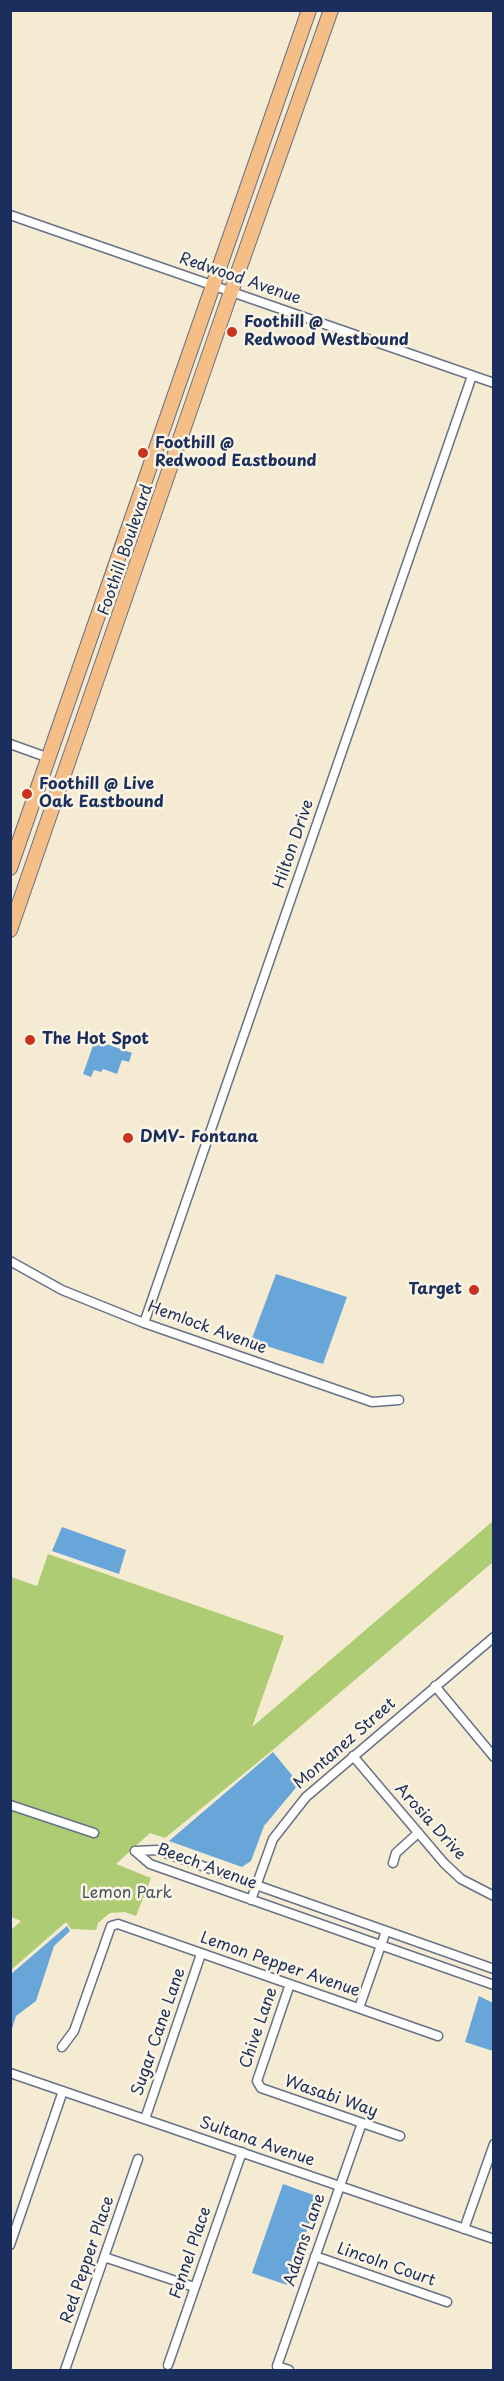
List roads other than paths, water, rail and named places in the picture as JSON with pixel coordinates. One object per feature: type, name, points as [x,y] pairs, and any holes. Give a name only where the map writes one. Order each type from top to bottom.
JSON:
[{"type":"main road","name":"Foothill Boulevard","points":[[10,868],[309,10]]},
{"type":"main road","name":"Foothill Boulevard","points":[[10,930],[231,292],[332,10]]},
{"type":"street","name":"Redwood Avenue","points":[[10,215],[494,383]]},
{"type":"street","name":"Hilton Drive","points":[[144,1323],[472,376]]},
{"type":"street","points":[[10,744],[49,758]]},
{"type":"street","name":"Hemlock Avenue","points":[[10,1261],[62,1290],[144,1323],[372,1402],[399,1400]]},
{"type":"street","name":"Montanez Street","points":[[251,1900],[273,1839],[284,1822],[306,1797],[494,1637]]},
{"type":"street","points":[[435,1686],[494,1757]]},
{"type":"street","name":"Arosia Drive","points":[[353,1756],[418,1833],[461,1879],[494,1896]]},
{"type":"street","points":[[10,1805],[94,1833]]},
{"type":"street","points":[[393,1863],[396,1853],[418,1833]]},
{"type":"street","name":"Beech Avenue","points":[[494,1969],[157,1850],[135,1851],[150,1864],[494,1985]]},
{"type":"street","name":"Lemon Pepper Avenue","points":[[62,2047],[74,2031],[111,1926],[118,1924],[438,2036]]},
{"type":"street","points":[[359,2008],[386,1931]]},
{"type":"street","name":"Sugar Cane Lane","points":[[145,2119],[201,1954]]},
{"type":"street","name":"Chive Lane","points":[[257,2081],[290,1984]]},
{"type":"street","name":"Sultana Avenue","points":[[10,2073],[494,2239]]},
{"type":"street","name":"Wasabi Way","points":[[257,2081],[261,2088],[400,2136]]},
{"type":"street","points":[[10,2245],[63,2091]]},
{"type":"street","name":"Adams Lane","points":[[289,2370],[277,2366],[362,2123]]},
{"type":"street","points":[[464,2229],[494,2144]]},
{"type":"street","name":"Fennel Place","points":[[168,2365],[242,2152]]},
{"type":"street","name":"Red Pepper Place","points":[[65,2370],[138,2159]]},
{"type":"street","name":"Lincoln Court","points":[[315,2256],[447,2302]]},
{"type":"street","points":[[104,2257],[194,2287]]},
{"type":"water","points":[[95,1040],[132,1053],[129,1062],[122,1060],[117,1074],[103,1069],[101,1072],[94,1070],[91,1077],[83,1074]]},
{"type":"water","points":[[276,1274],[347,1297],[323,1364],[251,1341]]},
{"type":"water","points":[[62,1527],[126,1550],[119,1574],[52,1551]]},
{"type":"water","points":[[273,1752],[299,1784],[264,1826],[251,1861],[242,1867],[169,1841]]},
{"type":"water","points":[[67,1926],[70,1931],[54,1946],[36,2001],[16,2016],[11,2032],[11,1974]]},
{"type":"water","points":[[479,1996],[493,2003],[493,2051],[465,2042]]},
{"type":"water","points":[[283,2184],[319,2197],[287,2285],[252,2273]]},
{"type":"place","name":"Foothill @ Redwood Westbound","points":[[232,332]]},
{"type":"place","name":"Foothill @ Redwood Eastbound","points":[[143,453]]},
{"type":"place","name":"Foothill @ Live Oak Eastbound","points":[[27,794]]},
{"type":"place","name":"The Hot Spot","points":[[30,1040]]},
{"type":"place","name":"DMV- Fontana","points":[[128,1138]]},
{"type":"place","name":"Target","points":[[474,1290]]},
{"type":"park label","name":"Lemon Park","points":[[127,1894]]}]
